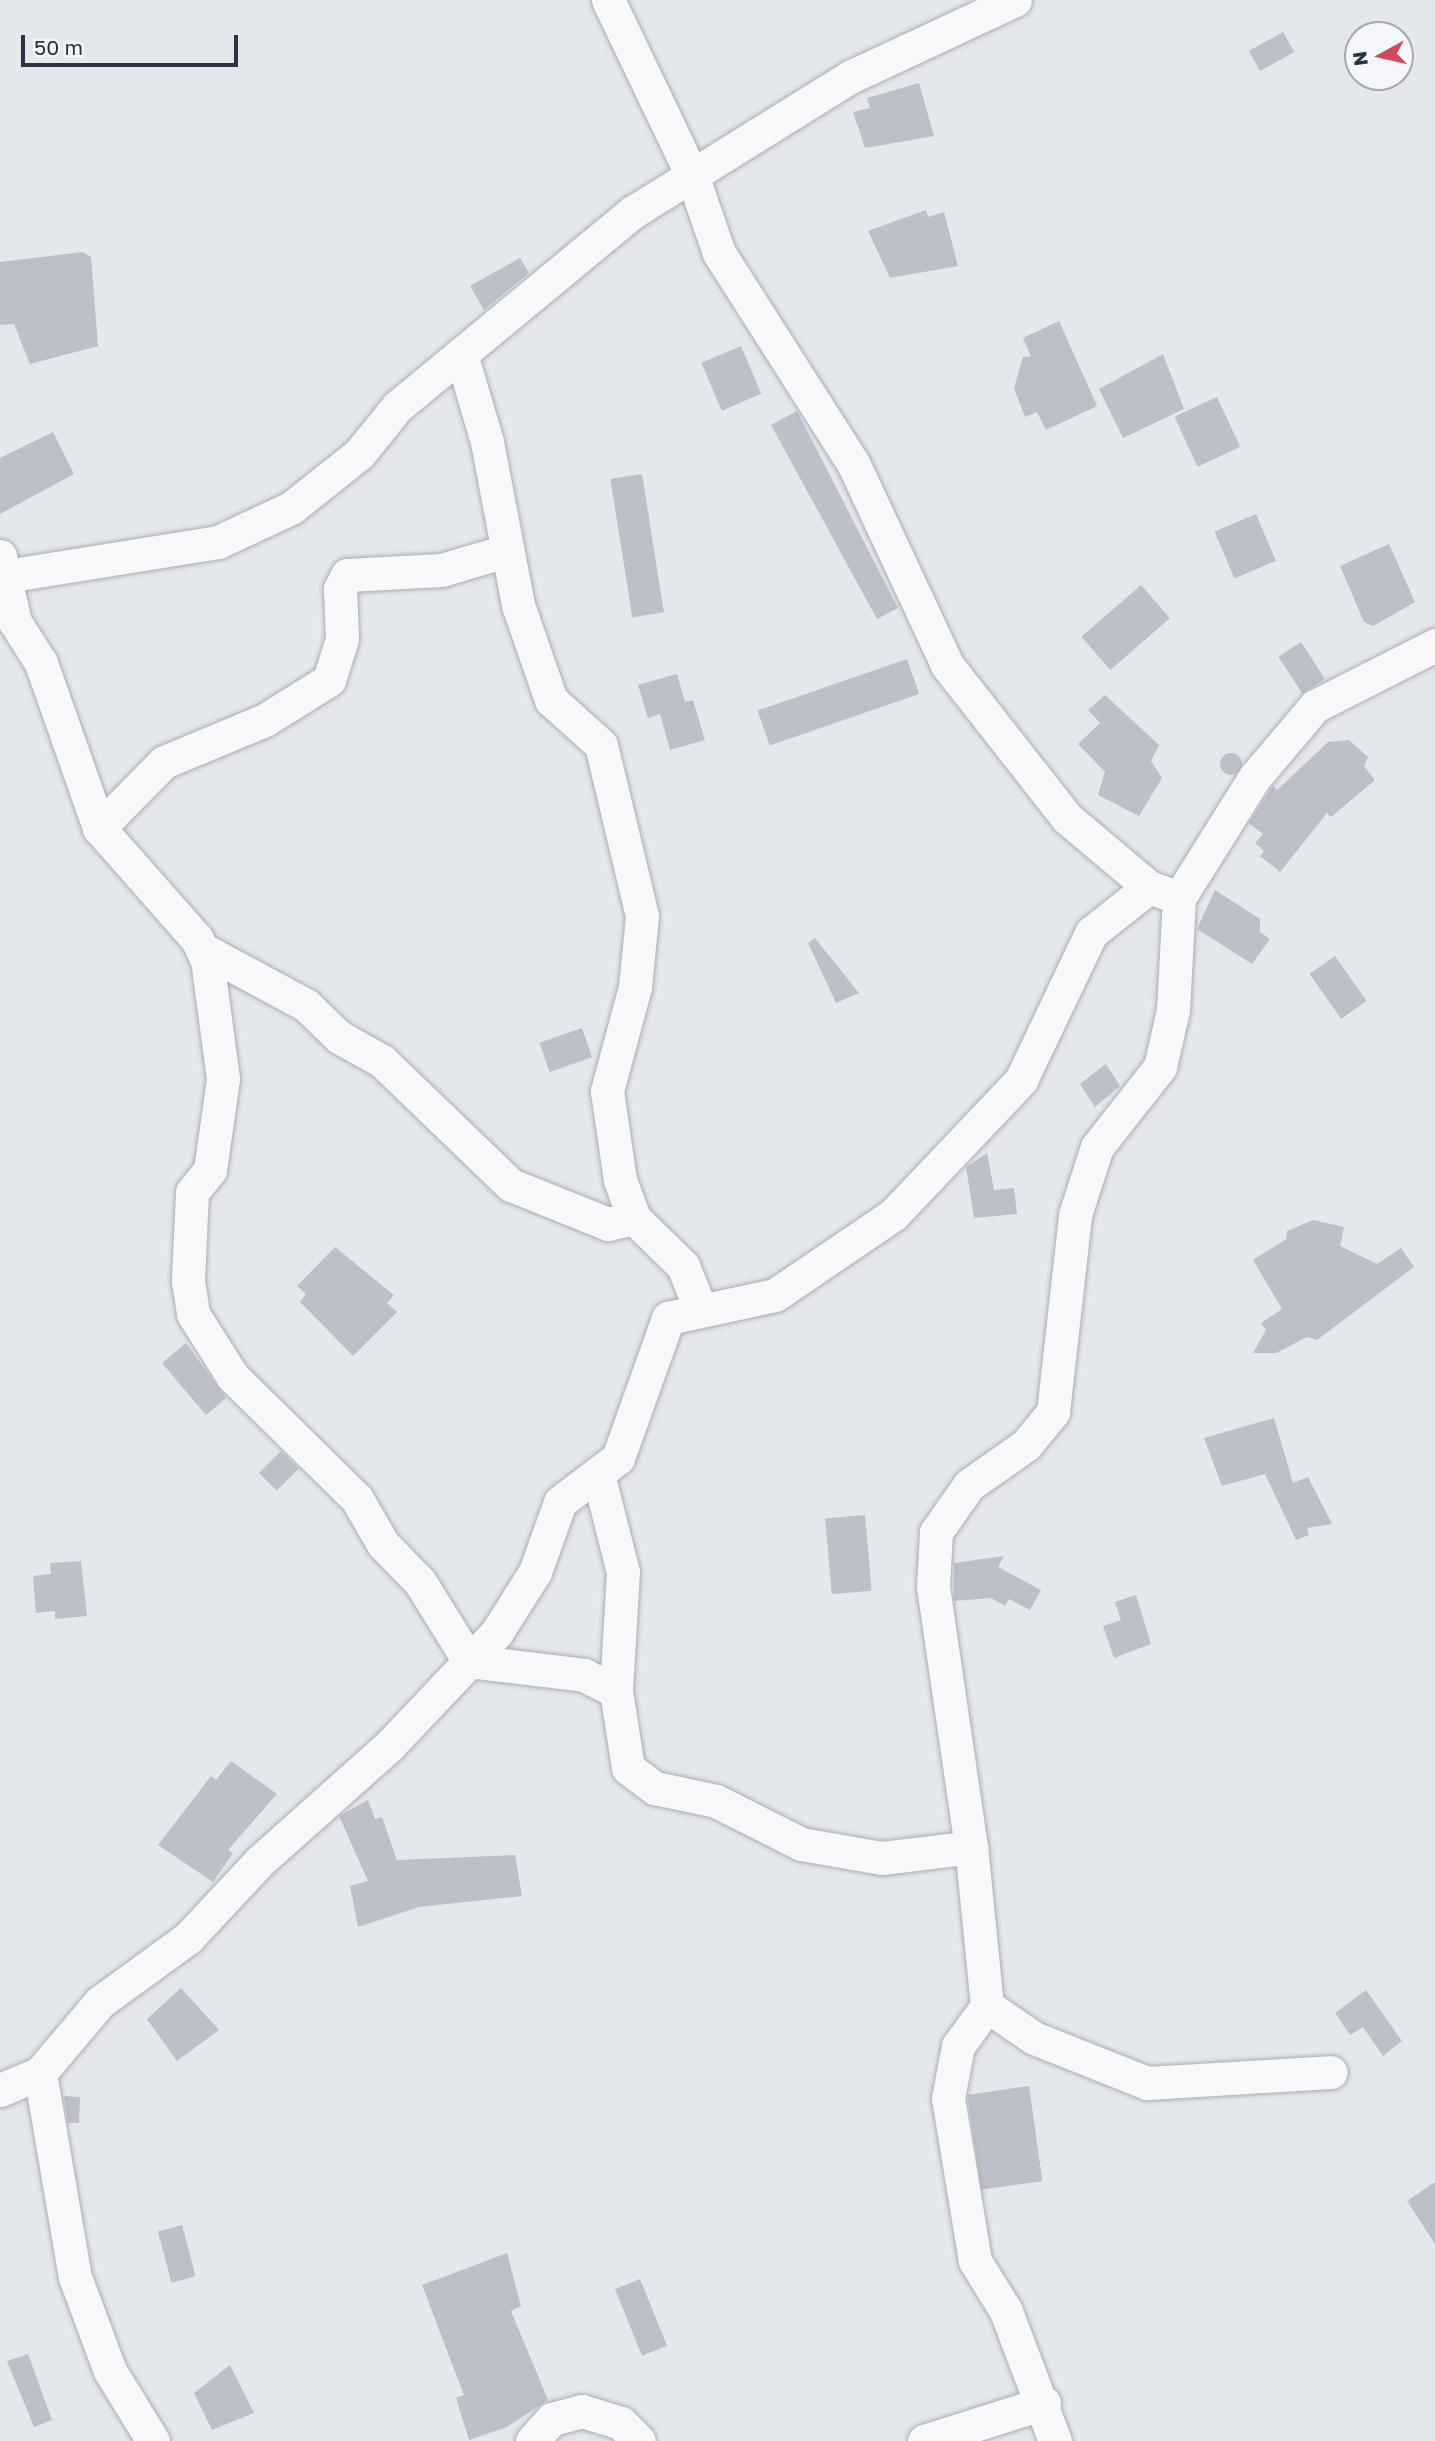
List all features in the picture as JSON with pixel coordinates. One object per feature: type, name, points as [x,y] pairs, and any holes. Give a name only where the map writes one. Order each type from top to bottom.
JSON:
[{"type":"street","points":[[608,0],[692,176],[719,253],[853,463],[947,665],[1068,818],[1164,892],[1174,1010],[1160,1066],[1097,1147],[1075,1215],[1053,1412],[1026,1445],[969,1485],[936,1532],[933,1587],[971,1847],[987,2006],[957,2046],[948,2098],[975,2261],[1006,2311],[1044,2403],[1055,2441]]},
{"type":"street","points":[[634,1217],[608,1224],[511,1185],[382,1061],[339,1037],[306,1005],[202,948],[99,828],[67,729],[15,622],[1,570],[218,542],[291,508],[359,454],[397,407],[632,212],[892,54],[1015,0]]},
{"type":"street","points":[[461,354],[487,442],[506,551],[551,700],[601,745],[642,916],[635,987],[607,1091],[610,1139],[634,1217],[683,1266],[700,1308]]},
{"type":"street","points":[[99,828],[164,762],[265,720],[329,680],[342,639],[340,589],[347,575],[441,570],[506,551]]},
{"type":"street","points":[[1107,917],[1164,892],[1315,706],[1435,645]]},
{"type":"street","points":[[0,2090],[40,2073],[100,2002],[188,1938],[469,1661],[535,1572],[560,1502],[618,1458],[668,1318],[700,1308],[775,1295],[903,1205],[1021,1080],[1043,1044],[1067,974],[1107,917],[1120,860]]},
{"type":"street","points":[[202,948],[223,1079],[210,1171],[192,1192],[188,1281],[193,1314],[233,1377],[357,1499],[383,1544],[420,1582],[469,1661]]},
{"type":"street","points":[[598,1474],[623,1572],[616,1691],[628,1768],[655,1788],[716,1801],[801,1844],[882,1858],[971,1847]]},
{"type":"street","points":[[469,1661],[584,1675],[616,1691]]},
{"type":"street","points":[[987,2006],[1034,2038],[1147,2084],[1331,2072]]},
{"type":"street","points":[[40,2073],[75,2277],[110,2371],[153,2441]]},
{"type":"street","points":[[924,2441],[1044,2403]]},
{"type":"street","points":[[532,2441],[552,2419],[582,2411],[621,2423],[639,2441]]},
{"type":"building","points":[[1283,32],[1294,52],[1260,71],[1249,51]]},
{"type":"building","points":[[919,83],[934,136],[865,148],[853,112],[870,108],[867,98]]},
{"type":"building","points":[[926,210],[928,217],[944,212],[958,266],[890,278],[868,231]]},
{"type":"building","points":[[83,252],[91,257],[98,346],[30,364],[14,324],[0,325],[0,262]]},
{"type":"building","points":[[520,258],[529,273],[484,310],[470,286]]},
{"type":"building","points":[[1059,321],[1097,406],[1046,430],[1037,412],[1025,417],[1014,388],[1023,357],[1031,356],[1023,338]]},
{"type":"building","points":[[741,346],[761,394],[722,411],[701,363]]},
{"type":"building","points":[[1163,354],[1184,409],[1123,438],[1099,389]]},
{"type":"building","points":[[1217,397],[1240,447],[1198,467],[1174,417]]},
{"type":"building","points":[[797,411],[898,608],[877,619],[771,425]]},
{"type":"building","points":[[53,432],[74,474],[0,514],[0,458]]},
{"type":"building","points":[[642,474],[664,612],[632,617],[610,479]]},
{"type":"building","points":[[1256,514],[1276,561],[1235,579],[1215,532]]},
{"type":"building","points":[[1389,544],[1415,602],[1373,626],[1364,622],[1340,566]]},
{"type":"building","points":[[1141,585],[1170,618],[1110,670],[1081,637]]},
{"type":"building","points":[[1301,642],[1325,679],[1302,694],[1278,657]]},
{"type":"building","points":[[907,659],[919,694],[770,745],[758,710]]},
{"type":"building","points":[[677,674],[685,702],[693,700],[705,740],[670,750],[660,714],[648,718],[638,685]]},
{"type":"building","points":[[1105,695],[1159,745],[1151,761],[1162,778],[1139,816],[1098,795],[1105,772],[1078,744],[1100,723],[1088,710]]},
{"type":"building","points":[[1349,740],[1368,757],[1364,766],[1375,780],[1331,817],[1327,813],[1280,872],[1260,856],[1264,851],[1255,843],[1263,834],[1249,823],[1273,786],[1277,790],[1328,742]]},
{"type":"building","points":[[1231,753],[1239,756],[1242,764],[1239,772],[1231,775],[1223,772],[1220,764],[1223,756]]},
{"type":"building","points":[[1215,890],[1260,919],[1260,932],[1270,939],[1252,964],[1197,929]]},
{"type":"building","points":[[815,938],[859,993],[836,1003],[808,943]]},
{"type":"building","points":[[1335,956],[1367,1001],[1341,1019],[1310,974]]},
{"type":"building","points":[[582,1028],[592,1057],[550,1072],[539,1043]]},
{"type":"building","points":[[1106,1064],[1120,1086],[1095,1107],[1080,1084]]},
{"type":"building","points":[[987,1153],[994,1190],[1014,1188],[1017,1214],[974,1218],[966,1167]]},
{"type":"building","points":[[1313,1220],[1344,1227],[1340,1246],[1377,1264],[1401,1248],[1414,1267],[1317,1340],[1307,1337],[1276,1353],[1253,1353],[1266,1330],[1261,1323],[1282,1309],[1253,1260],[1286,1239],[1287,1231]]},
{"type":"building","points":[[335,1247],[394,1295],[387,1303],[397,1312],[353,1356],[300,1302],[306,1294],[297,1286]]},
{"type":"building","points":[[186,1343],[226,1398],[206,1415],[162,1363]]},
{"type":"building","points":[[1274,1418],[1293,1483],[1308,1477],[1332,1524],[1307,1528],[1309,1535],[1296,1540],[1265,1474],[1222,1486],[1204,1438]]},
{"type":"building","points":[[281,1451],[299,1469],[277,1491],[259,1473]]},
{"type":"building","points":[[865,1515],[872,1591],[832,1594],[825,1518]]},
{"type":"building","points":[[1004,1556],[998,1567],[1041,1590],[1030,1610],[1009,1599],[1005,1606],[991,1598],[954,1601],[954,1563]]},
{"type":"building","points":[[81,1561],[87,1616],[55,1619],[55,1611],[36,1613],[33,1576],[51,1574],[50,1563]]},
{"type":"building","points":[[1136,1595],[1151,1644],[1114,1658],[1103,1626],[1121,1620],[1115,1602]]},
{"type":"building","points":[[231,1761],[277,1794],[228,1850],[233,1853],[213,1882],[158,1845],[211,1776],[216,1780]]},
{"type":"building","points":[[368,1800],[375,1819],[382,1817],[397,1860],[515,1855],[522,1896],[419,1907],[358,1927],[350,1886],[368,1881],[339,1816]]},
{"type":"building","points":[[181,1988],[219,2030],[177,2061],[147,2019]]},
{"type":"building","points":[[1366,1990],[1402,2041],[1383,2056],[1363,2027],[1350,2035],[1335,2013]]},
{"type":"building","points":[[1029,2086],[1042,2181],[981,2190],[968,2095]]},
{"type":"building","points":[[64,2096],[80,2097],[79,2123],[68,2123]]},
{"type":"building","points":[[1435,2182],[1435,2244],[1407,2201]]},
{"type":"building","points":[[182,2225],[196,2276],[172,2283],[158,2231]]},
{"type":"building","points":[[507,2253],[521,2306],[511,2311],[548,2400],[507,2427],[469,2440],[456,2398],[464,2395],[422,2285]]},
{"type":"building","points":[[640,2279],[667,2346],[642,2356],[615,2289]]},
{"type":"building","points":[[28,2354],[52,2420],[34,2427],[7,2361]]},
{"type":"building","points":[[230,2365],[254,2413],[212,2430],[194,2393]]}]
